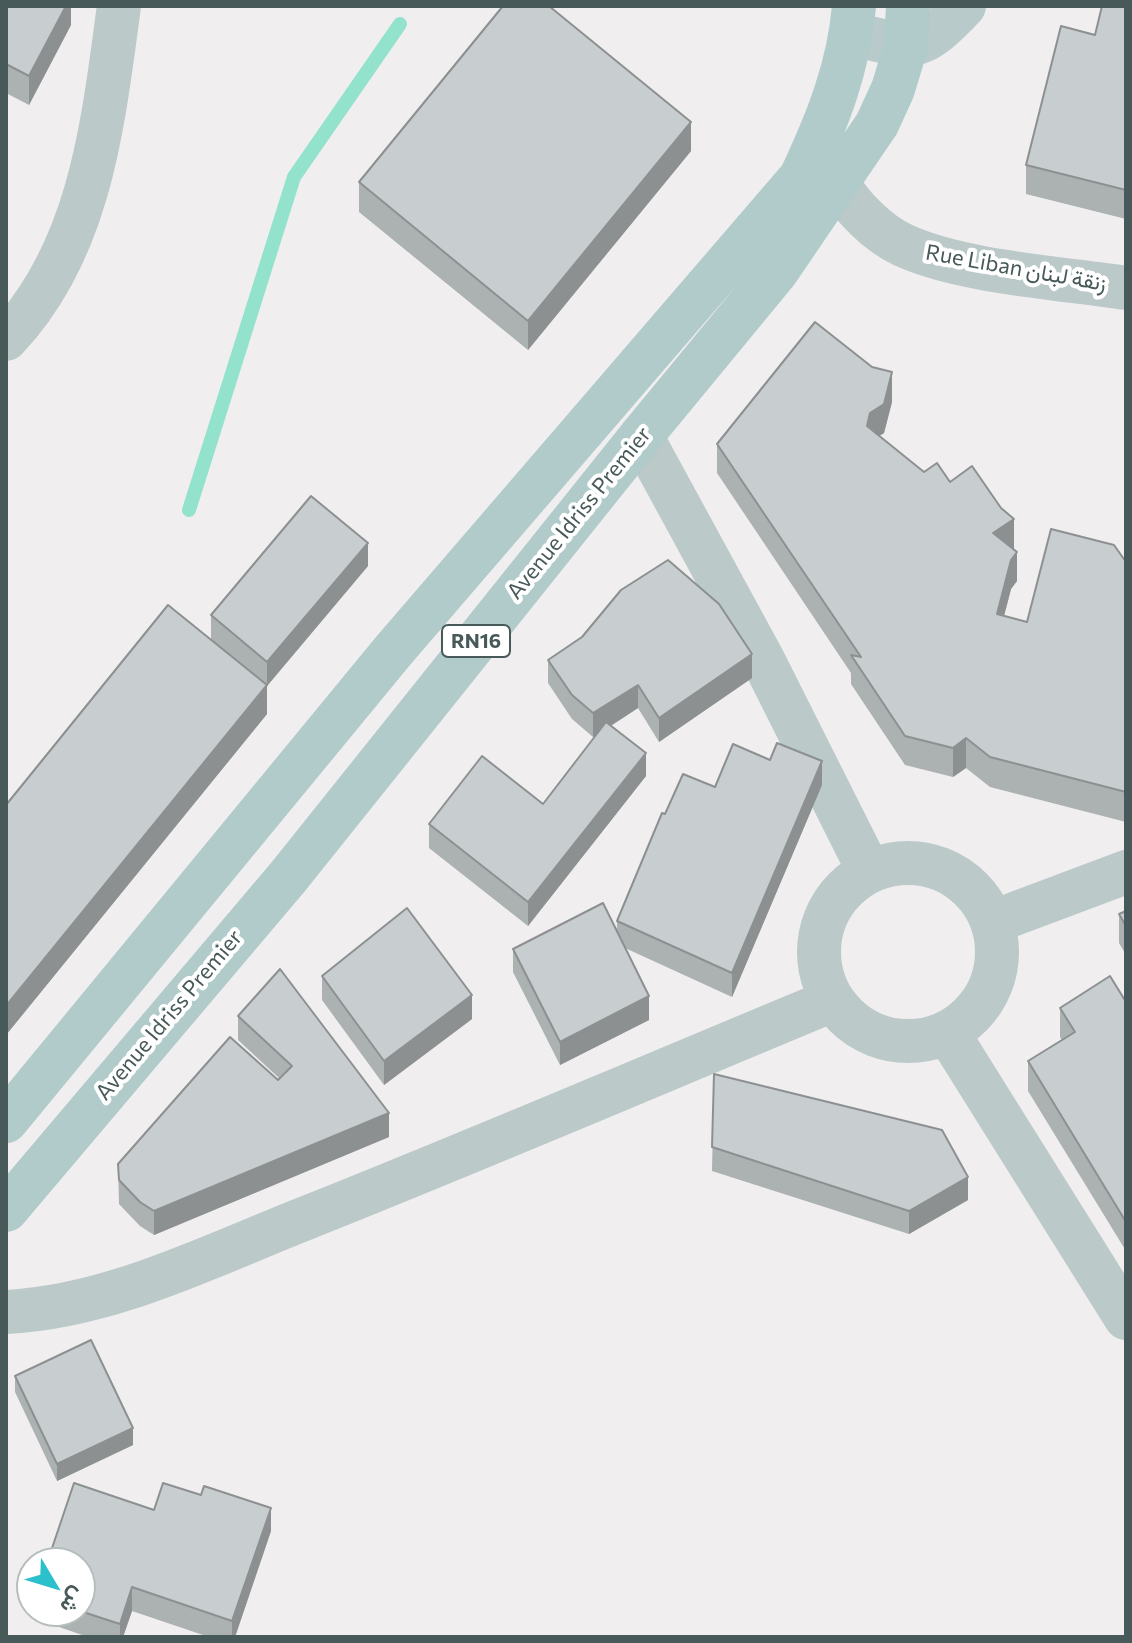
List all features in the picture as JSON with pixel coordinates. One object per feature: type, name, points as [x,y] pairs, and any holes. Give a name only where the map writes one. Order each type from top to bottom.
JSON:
[{"type":"main road","name":"RN16","points":[[6,1121],[393,651],[801,177],[831,114],[853,20]]},
{"type":"main road","name":"Avenue Idriss Premier","points":[[6,1210],[288,877],[777,271],[877,124],[893,89],[907,26]]},
{"type":"street","points":[[6,339],[45,286],[85,203],[119,6]]},
{"type":"street","points":[[853,20],[907,26],[917,46],[964,6]]},
{"type":"street","name":"Rue Liban زنقة لبنان","points":[[837,182],[846,198],[900,244],[941,259],[1126,288]]},
{"type":"street","points":[[641,436],[762,658],[869,871]]},
{"type":"street","points":[[898,863],[928,864],[956,875],[979,895],[993,922],[997,947],[990,985],[968,1017],[947,1032],[923,1040],[884,1037],[850,1019],[833,1000],[821,972],[819,942],[828,913],[845,889],[869,871],[898,863]]},
{"type":"street","points":[[993,922],[1126,872]]},
{"type":"street","points":[[6,1312],[98,1296],[187,1265],[833,1000]]},
{"type":"street","points":[[947,1032],[1126,1318]]},
{"type":"building","points":[[6,6],[66,6],[29,76],[6,64]]},
{"type":"building","points":[[503,6],[549,6],[691,122],[528,321],[359,182]]},
{"type":"building","points":[[1102,6],[1126,6],[1126,190],[1026,165],[1061,26],[1095,35]]},
{"type":"building","points":[[815,322],[872,367],[892,372],[884,404],[870,413],[867,426],[924,472],[937,463],[950,482],[972,466],[1001,508],[1014,519],[993,533],[1017,552],[1011,560],[997,614],[1027,622],[1051,529],[1114,545],[1126,562],[1126,792],[990,757],[966,738],[953,748],[905,736],[851,655],[861,657],[717,444]]},
{"type":"building","points":[[311,496],[368,543],[267,662],[211,615]]},
{"type":"building","points":[[668,560],[719,604],[752,654],[659,718],[638,685],[593,713],[572,695],[548,660],[582,637],[621,590]]},
{"type":"building","points":[[168,605],[267,685],[6,1006],[6,805]]},
{"type":"building","points":[[606,722],[646,753],[528,902],[429,824],[482,756],[543,804]]},
{"type":"building","points":[[777,743],[822,761],[732,973],[617,921],[662,813],[665,814],[683,774],[715,787],[733,744],[770,760]]},
{"type":"building","points":[[603,903],[649,996],[560,1042],[513,949]]},
{"type":"building","points":[[407,908],[472,995],[384,1061],[322,976]]},
{"type":"building","points":[[1126,911],[1126,926],[1119,914]]},
{"type":"building","points":[[280,969],[389,1113],[154,1211],[140,1202],[119,1180],[118,1164],[230,1037],[278,1080],[292,1066],[238,1016]]},
{"type":"building","points":[[1110,976],[1126,1002],[1126,1222],[1028,1061],[1075,1032],[1060,1008]]},
{"type":"building","points":[[714,1074],[942,1130],[968,1177],[909,1211],[712,1147]]},
{"type":"building","points":[[91,1340],[133,1428],[57,1464],[15,1376]]},
{"type":"building","points":[[74,1483],[154,1510],[163,1483],[201,1495],[204,1486],[271,1508],[232,1621],[132,1587],[120,1624],[96,1616],[96,1547],[52,1547]]},
{"type":"waterway","points":[[189,510],[294,177],[400,24]]}]
